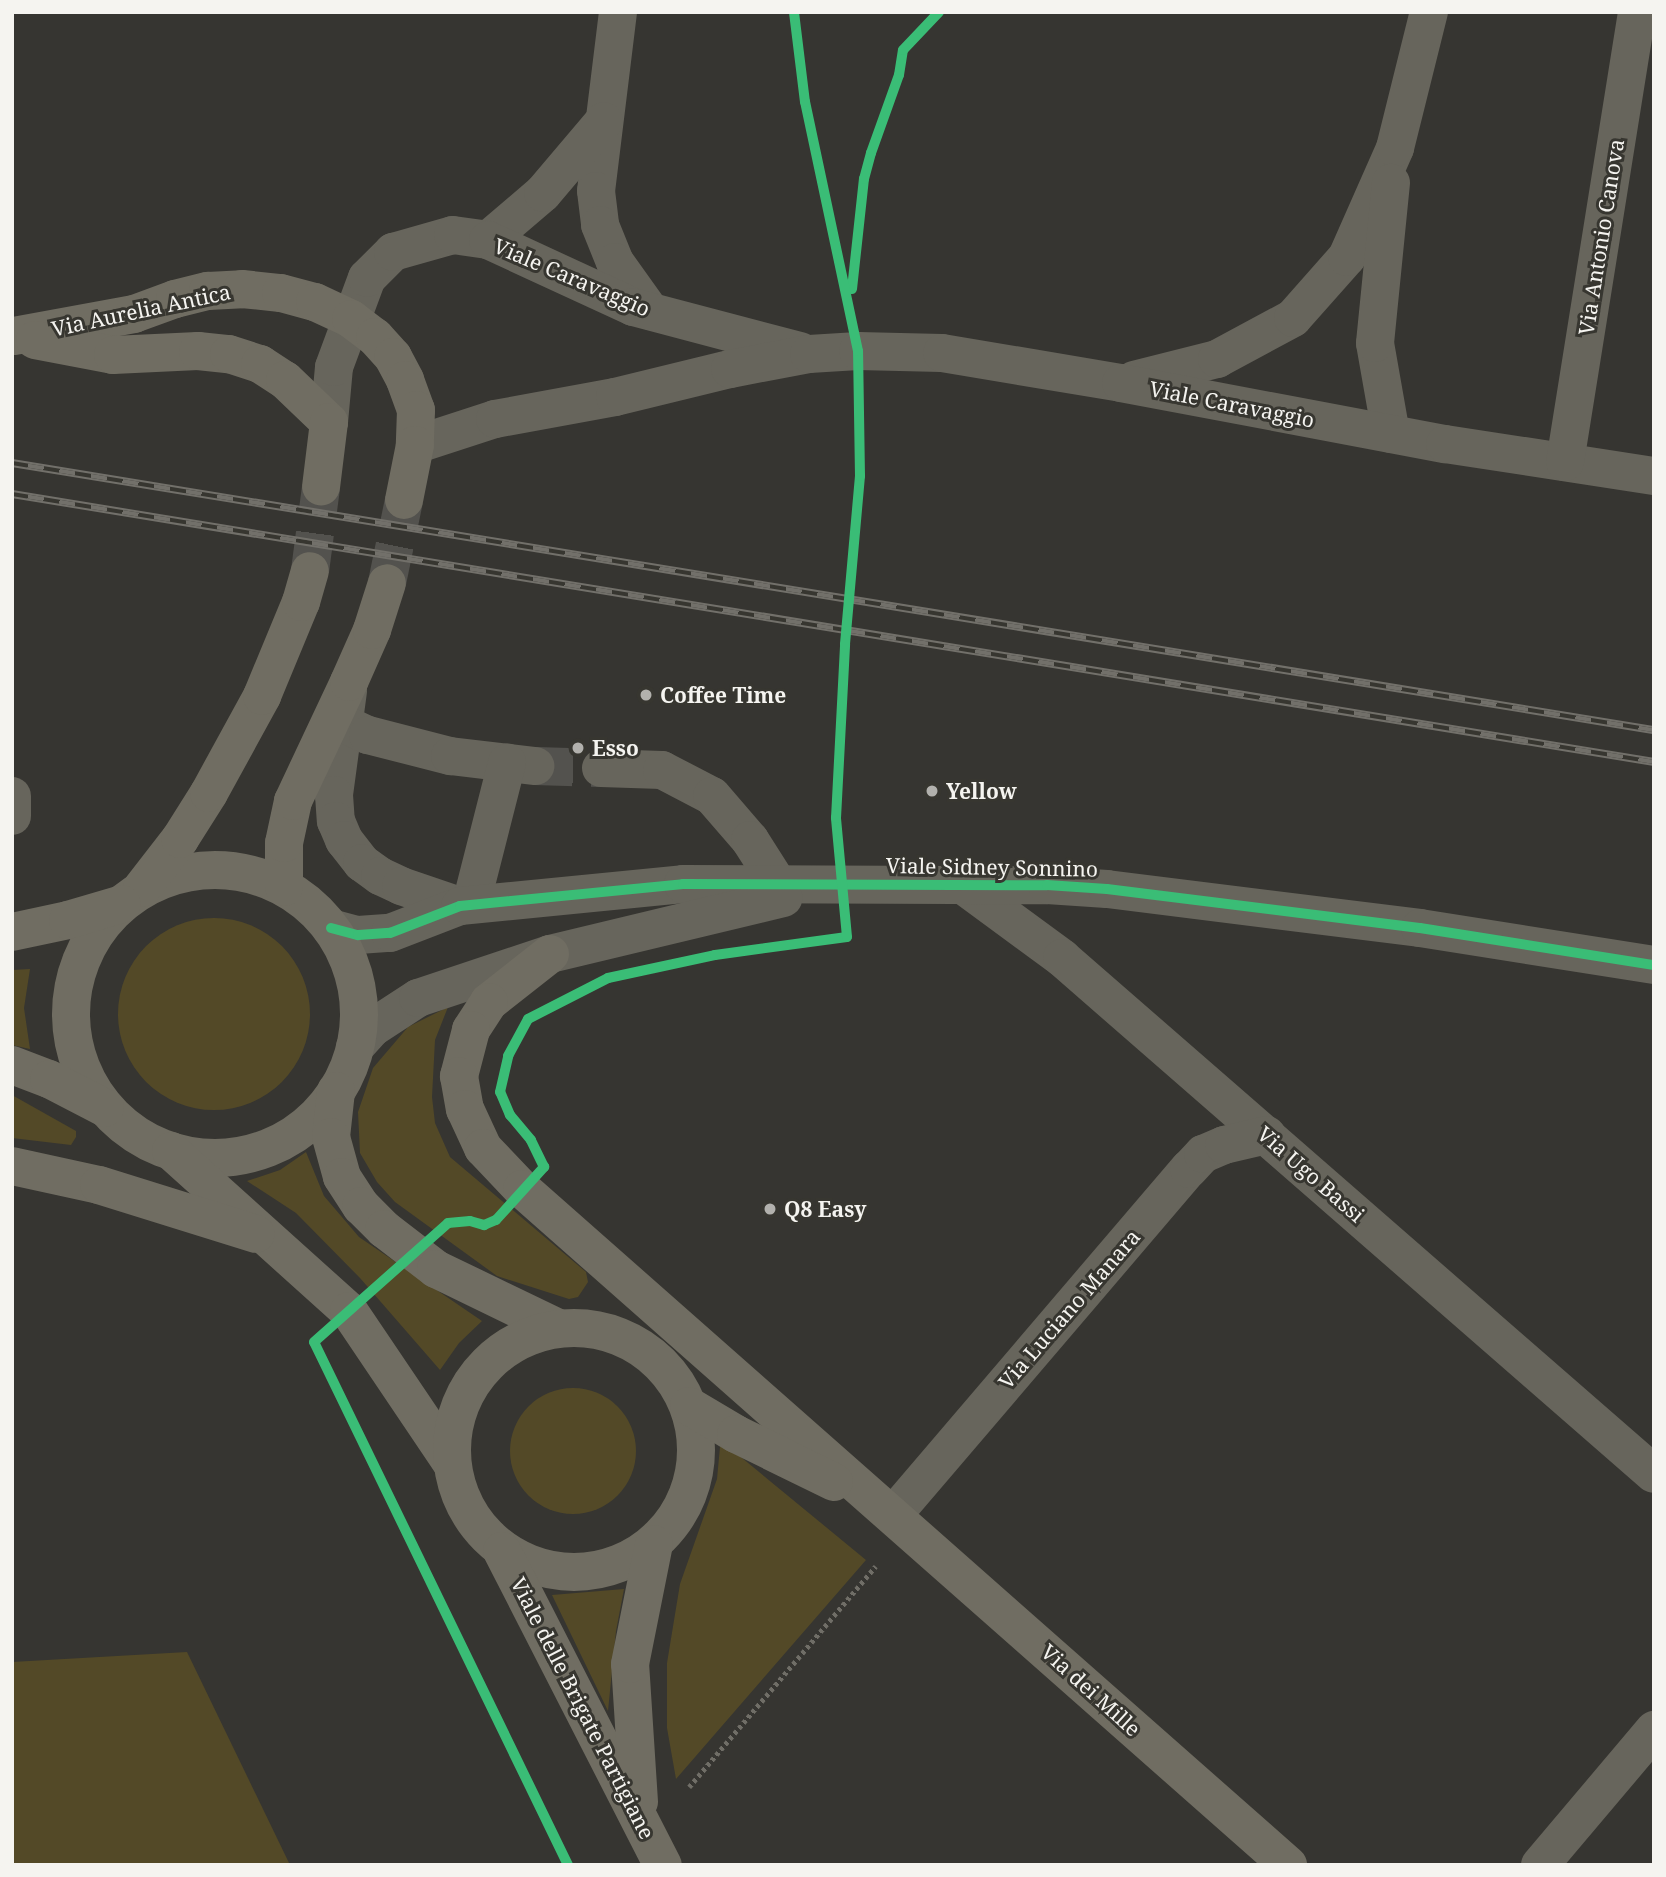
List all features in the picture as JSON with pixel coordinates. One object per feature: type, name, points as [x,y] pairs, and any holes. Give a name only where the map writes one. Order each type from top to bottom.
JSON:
[{"type":"main road","name":"Via Aurelia Antica","points":[[13,336],[134,314],[175,299],[208,291],[242,289],[281,293],[315,302],[351,319],[393,357],[405,380],[416,410],[415,445],[404,500]]},
{"type":"main road","name":"Via Aurelia Antica","points":[[13,336],[113,355],[198,351],[229,354],[260,364],[285,380],[329,422]]},
{"type":"main road","points":[[320,487],[329,422]]},
{"type":"main road","points":[[310,571],[301,602],[262,696],[202,805],[180,839],[100,928],[83,955],[74,986],[71,1018],[76,1051],[87,1081],[105,1108],[124,1126],[171,1151],[349,1311],[451,1462]]},
{"type":"main road","points":[[284,887],[284,843],[293,801],[372,630],[387,583]]},
{"type":"main road","points":[[12,932],[68,920],[130,897],[166,877],[226,869],[256,875],[284,887],[309,904],[331,928],[354,973],[359,1023],[355,1048],[336,1091],[316,1116],[300,1129],[263,1150],[233,1157],[202,1158],[171,1151]]},
{"type":"main road","points":[[550,954],[489,1002],[471,1030],[459,1076],[465,1109],[482,1147],[522,1189],[893,1516]]},
{"type":"main road","points":[[12,1065],[49,1079],[105,1108]]},
{"type":"main road","points":[[336,1091],[331,1137],[342,1177],[369,1214],[436,1269],[558,1328]]},
{"type":"main road","points":[[12,1166],[99,1185],[266,1237]]},
{"type":"main road","points":[[558,1328],[592,1328],[632,1343],[651,1354],[674,1378],[689,1406],[695,1436],[696,1466],[688,1495],[674,1522],[654,1544],[618,1565],[579,1574],[539,1569],[502,1551],[477,1527],[459,1497],[451,1462],[453,1424],[467,1389],[491,1359],[522,1338],[558,1328]]},
{"type":"main road","name":"Via dei Mille","points":[[689,1406],[736,1434],[893,1516],[1288,1865]]},
{"type":"main road","points":[[651,1838],[630,1664],[654,1544]]},
{"type":"main road","name":"Viale delle Brigate Partigiane","points":[[502,1551],[651,1838]]},
{"type":"street","points":[[618,12],[596,191],[600,225],[615,262],[650,311]]},
{"type":"street","points":[[1391,434],[1375,343],[1395,148],[1429,12]]},
{"type":"street","name":"Via Antonio Canova","points":[[1565,462],[1637,12]]},
{"type":"street","points":[[488,240],[544,193],[604,121]]},
{"type":"street","points":[[1121,383],[1217,359],[1293,318],[1347,257],[1395,148]]},
{"type":"street","name":"Viale Caravaggio","points":[[329,422],[334,367],[367,278],[393,252],[453,235],[488,240],[633,307],[809,354]]},
{"type":"street","name":"Viale Caravaggio","points":[[415,445],[495,419],[615,397],[730,369],[809,354],[858,351],[942,354],[1121,383],[1391,434],[1654,477]]},
{"type":"street","points":[[344,724],[368,735],[450,756],[521,765],[465,905],[401,887],[380,876],[362,863],[344,841],[336,821],[334,795],[349,682]]},
{"type":"street","points":[[601,768],[662,770],[712,796],[750,840],[778,884]]},
{"type":"street","points":[[12,796],[12,816]]},
{"type":"street","name":"Viale Sidney Sonnino","points":[[331,928],[358,935],[390,933],[465,905],[683,884],[960,883],[1120,890],[1420,928],[1654,965]]},
{"type":"street","name":"Via Ugo Bassi","points":[[960,883],[1062,958],[1654,1474]]},
{"type":"street","name":"Viale Sidney Sonnino","points":[[355,1048],[372,1028],[418,998],[550,954],[843,884]]},
{"type":"street","name":"Via Luciano Manara","points":[[893,1516],[1203,1154],[1224,1145],[1267,1135]]},
{"type":"street","points":[[1540,1865],[1654,1730]]},
{"type":"path","points":[[651,1838],[893,1516]]},
{"type":"shaded area","points":[[214,918],[233,919],[251,925],[282,946],[303,977],[309,995],[309,1033],[303,1051],[282,1082],[251,1103],[233,1109],[214,1110],[195,1109],[177,1103],[146,1082],[125,1051],[119,1033],[118,1014],[119,995],[125,977],[146,946],[177,925],[195,919]]},
{"type":"shaded area","points":[[30,969],[24,1008],[30,1049],[12,1045],[12,970]]},
{"type":"shaded area","points":[[448,1007],[435,1040],[432,1097],[435,1123],[450,1157],[586,1272],[588,1282],[578,1297],[569,1299],[497,1276],[395,1202],[377,1182],[360,1153],[358,1112],[373,1068],[408,1027]]},
{"type":"shaded area","points":[[12,1095],[76,1131],[71,1145],[12,1138]]},
{"type":"shaded area","points":[[306,1152],[324,1196],[359,1237],[482,1321],[459,1343],[440,1370],[360,1278],[296,1213],[247,1181],[280,1170]]},
{"type":"shaded area","points":[[573,1388],[597,1393],[617,1407],[631,1427],[636,1451],[631,1475],[617,1495],[597,1509],[573,1514],[549,1509],[529,1495],[515,1475],[510,1451],[515,1427],[529,1407],[549,1393]]},
{"type":"shaded area","points":[[725,1444],[866,1560],[676,1779],[667,1728],[667,1663],[680,1584],[717,1479],[720,1447]]},
{"type":"shaded area","points":[[624,1589],[616,1631],[608,1711],[552,1595]]},
{"type":"shaded area","points":[[187,1652],[290,1865],[12,1865],[12,1662]]},
{"type":"tunnel","points":[[310,571],[321,487]]},
{"type":"tunnel","points":[[387,583],[404,500]]},
{"type":"tunnel","points":[[535,766],[601,768]]},
{"type":"railway","points":[[12,463],[1654,730]]},
{"type":"railway","points":[[12,494],[1654,762]]},
{"type":"cycle path","points":[[568,1865],[314,1342],[448,1223],[470,1221],[484,1225],[496,1220],[544,1167],[531,1140],[510,1115],[500,1092],[508,1056],[528,1019],[608,978],[715,955],[847,937],[836,818],[845,644],[860,476],[858,351],[805,102],[794,12]]},
{"type":"cycle path","points":[[852,289],[864,179],[899,75],[903,50],[939,12]]},
{"type":"cycle path","points":[[331,928],[358,935],[390,933],[460,906],[683,884],[1047,885],[1107,889],[1420,928],[1654,965]]},
{"type":"place","name":"Coffee Time","points":[[646,695]]},
{"type":"place","name":"Esso","points":[[578,748]]},
{"type":"place","name":"Yellow","points":[[932,791]]},
{"type":"place","name":"Q8 Easy","points":[[770,1209]]}]
